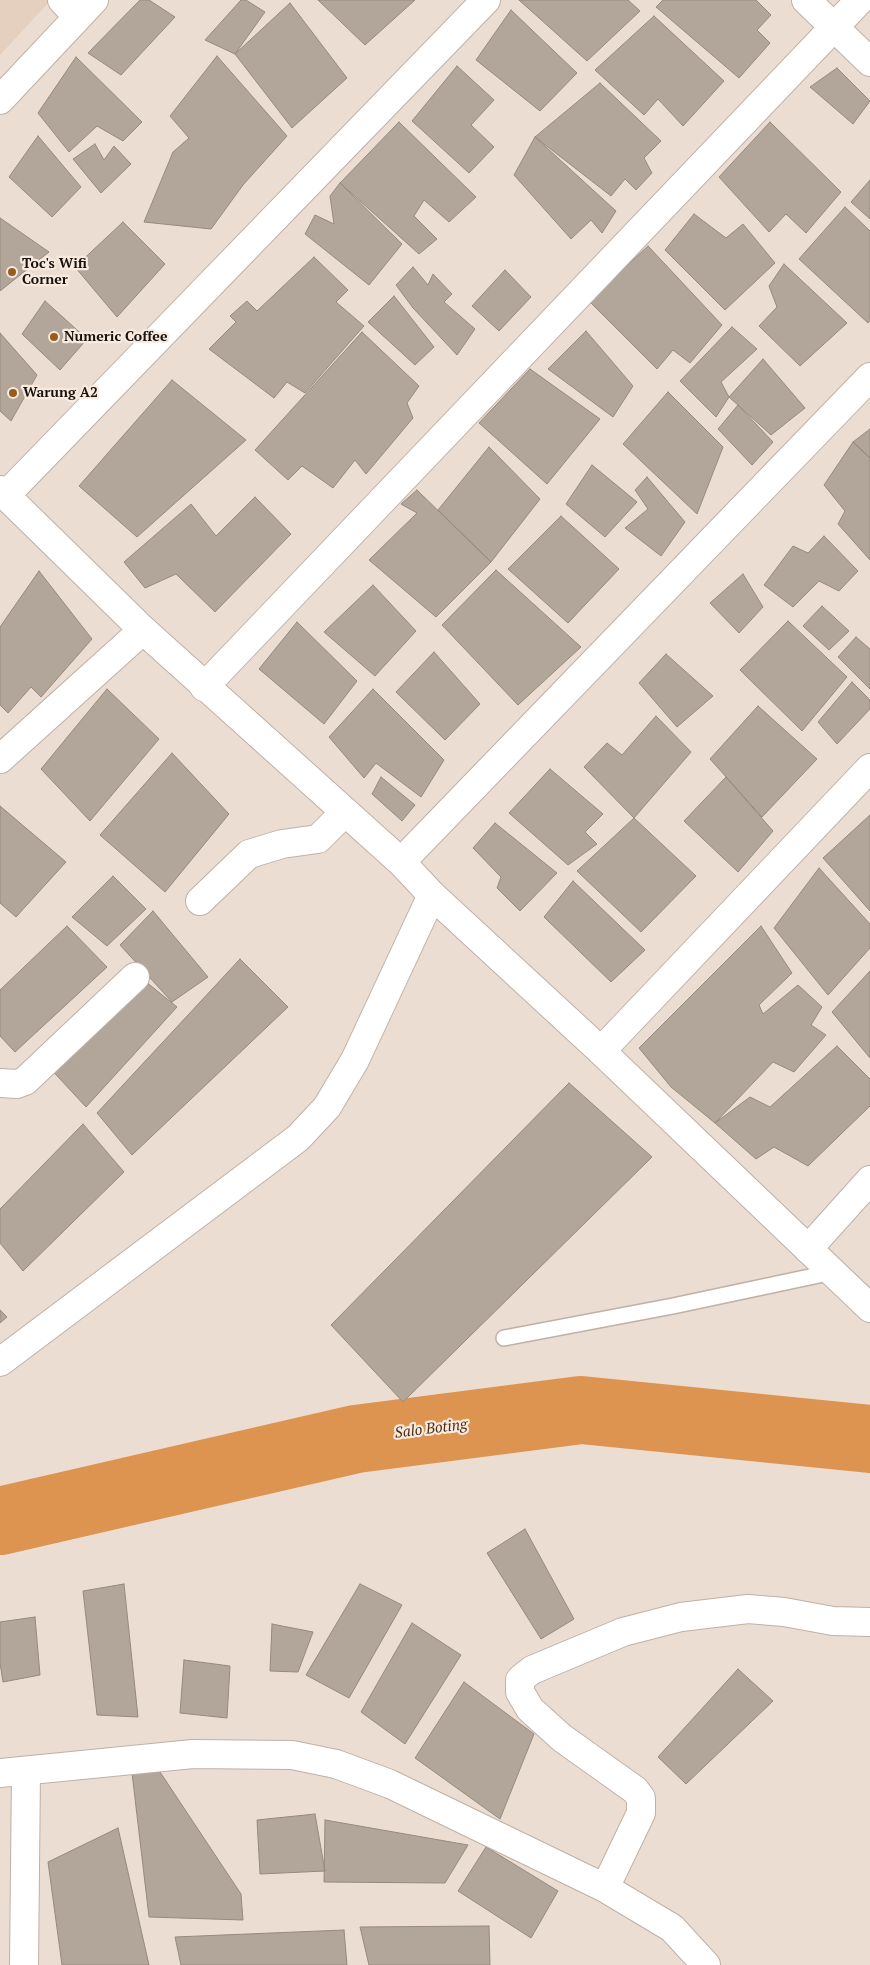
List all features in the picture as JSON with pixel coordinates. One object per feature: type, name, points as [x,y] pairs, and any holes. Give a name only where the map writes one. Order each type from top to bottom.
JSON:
[{"type":"street","points":[[486,0],[3,492],[204,687],[401,862],[432,895],[601,1051],[870,1308]]},
{"type":"street","points":[[806,0],[870,62]]},
{"type":"street","points":[[204,687],[860,0]]},
{"type":"street","points":[[0,100],[78,6]]},
{"type":"street","points":[[401,862],[870,377]]},
{"type":"street","points":[[0,759],[144,630]]},
{"type":"street","points":[[601,1051],[870,768]]},
{"type":"street","points":[[200,901],[250,854],[282,844],[318,839],[345,812]]},
{"type":"street","points":[[0,1362],[298,1138],[327,1107],[355,1060],[432,895]]},
{"type":"street","points":[[0,1083],[17,1084],[25,1081],[135,977]]},
{"type":"street","points":[[808,1249],[870,1180]]},
{"type":"street","points":[[605,1888],[641,1813],[641,1798],[635,1790],[562,1738],[530,1709],[520,1692],[520,1680],[532,1670],[623,1632],[681,1617],[748,1609],[784,1612],[833,1621],[870,1622]]},
{"type":"street","points":[[24,1965],[13,1772],[193,1754],[271,1754],[314,1758],[355,1770],[390,1784],[605,1888],[672,1928],[706,1965]]},
{"type":"lane","points":[[504,1338],[673,1306],[833,1272]]},
{"type":"shaded area","points":[[0,0],[51,0],[0,55]]},
{"type":"building","points":[[140,0],[149,0],[175,17],[121,75],[88,53]]},
{"type":"building","points":[[241,0],[246,0],[265,12],[235,54],[205,40]]},
{"type":"building","points":[[318,0],[415,0],[365,45]]},
{"type":"building","points":[[519,0],[628,0],[640,11],[587,61]]},
{"type":"building","points":[[663,0],[756,0],[771,15],[757,30],[770,43],[739,78],[656,7]]},
{"type":"building","points":[[290,3],[347,78],[292,128],[235,54]]},
{"type":"building","points":[[511,10],[577,73],[540,111],[476,60]]},
{"type":"building","points":[[654,16],[724,81],[683,126],[658,99],[644,115],[595,70]]},
{"type":"building","points":[[217,56],[287,136],[243,185],[211,229],[144,222],[173,152],[189,138],[170,116]]},
{"type":"building","points":[[76,57],[142,122],[123,141],[97,126],[69,152],[38,113]]},
{"type":"building","points":[[457,66],[494,100],[471,125],[494,147],[469,173],[412,121]]},
{"type":"building","points":[[837,68],[870,101],[853,124],[810,87]]},
{"type":"building","points":[[600,83],[661,141],[644,158],[652,173],[636,190],[625,179],[611,196],[535,137]]},
{"type":"building","points":[[399,122],[476,197],[449,222],[424,200],[414,216],[437,239],[419,254],[340,183]]},
{"type":"building","points":[[770,122],[841,192],[806,233],[786,214],[769,232],[719,177]]},
{"type":"building","points":[[38,136],[81,187],[52,217],[9,177]]},
{"type":"building","points":[[535,137],[616,211],[602,233],[591,220],[571,239],[514,175]]},
{"type":"building","points":[[95,144],[104,160],[114,146],[131,164],[101,193],[73,159]]},
{"type":"building","points":[[870,180],[870,219],[851,202]]},
{"type":"building","points":[[340,183],[402,244],[369,285],[305,234],[315,215],[334,224],[330,196]]},
{"type":"building","points":[[845,207],[870,231],[870,320],[868,323],[799,259]]},
{"type":"building","points":[[694,214],[726,238],[743,224],[775,263],[725,310],[665,250]]},
{"type":"building","name":"Toc's Wifi Corner","points":[[0,218],[49,252],[0,291]]},
{"type":"building","points":[[123,222],[165,264],[117,317],[75,267]]},
{"type":"building","points":[[648,246],[722,325],[690,363],[673,350],[657,369],[589,301]]},
{"type":"building","points":[[314,257],[348,290],[336,302],[364,326],[305,393],[287,382],[274,398],[209,349],[236,322],[230,316],[247,301],[257,311]]},
{"type":"building","points":[[784,264],[847,323],[800,366],[759,326],[777,307],[769,286]]},
{"type":"building","points":[[413,267],[428,285],[433,274],[452,294],[444,302],[475,329],[457,355],[413,308],[396,285]]},
{"type":"building","points":[[505,270],[531,297],[499,331],[472,306]]},
{"type":"building","points":[[394,296],[434,347],[415,365],[368,322]]},
{"type":"building","name":"Numeric Coffee","points":[[45,301],[87,339],[60,370],[22,334]]},
{"type":"building","points":[[732,327],[757,349],[721,382],[729,397],[716,417],[680,381]]},
{"type":"building","points":[[586,331],[633,386],[613,417],[548,369]]},
{"type":"building","points":[[362,332],[419,386],[407,403],[413,418],[366,474],[355,460],[333,488],[302,466],[288,480],[255,450]]},
{"type":"building","name":"Warung A2","points":[[0,333],[37,375],[11,421],[0,411]]},
{"type":"building","points":[[763,359],[805,408],[771,435],[729,397]]},
{"type":"building","points":[[530,369],[600,419],[547,484],[479,423]]},
{"type":"building","points":[[172,380],[246,440],[137,537],[79,486]]},
{"type":"building","points":[[668,392],[723,447],[697,514],[623,444]]},
{"type":"building","points":[[738,405],[773,442],[752,465],[718,429]]},
{"type":"building","points":[[870,429],[870,458],[853,442]]},
{"type":"building","points":[[853,442],[870,458],[870,560],[838,524],[845,511],[824,485]]},
{"type":"building","points":[[489,447],[540,499],[491,562],[438,510]]},
{"type":"building","points":[[592,465],[637,502],[605,537],[566,504]]},
{"type":"building","points":[[647,477],[685,522],[661,556],[625,528],[648,509],[635,490]]},
{"type":"building","points":[[417,490],[491,562],[436,617],[369,560],[417,513],[401,504]]},
{"type":"building","points":[[255,497],[291,534],[215,612],[176,574],[145,588],[124,562],[191,504],[216,536]]},
{"type":"building","points":[[561,516],[619,569],[568,623],[508,569]]},
{"type":"building","points":[[824,536],[858,571],[839,591],[819,581],[793,607],[764,585],[793,546],[808,553]]},
{"type":"building","points":[[496,570],[581,647],[518,705],[442,625]]},
{"type":"building","points":[[39,571],[92,639],[41,697],[31,687],[8,713],[0,705],[0,627]]},
{"type":"building","points":[[743,574],[763,607],[739,633],[710,603]]},
{"type":"building","points":[[373,585],[416,631],[375,676],[324,632]]},
{"type":"building","points":[[822,606],[849,631],[829,650],[803,626]]},
{"type":"building","points":[[788,621],[847,677],[802,731],[740,670]]},
{"type":"building","points":[[297,622],[357,681],[324,724],[259,669]]},
{"type":"building","points":[[856,637],[870,649],[870,689],[838,657]]},
{"type":"building","points":[[434,652],[480,704],[445,740],[396,692]]},
{"type":"building","points":[[666,654],[713,696],[677,727],[639,683]]},
{"type":"building","points":[[852,682],[870,700],[870,709],[837,744],[818,722]]},
{"type":"building","points":[[107,689],[159,739],[90,821],[41,769]]},
{"type":"building","points":[[373,689],[444,760],[421,797],[376,763],[364,778],[329,737]]},
{"type":"building","points":[[758,706],[817,759],[762,817],[710,759]]},
{"type":"building","points":[[656,716],[691,752],[634,818],[584,767],[607,743],[622,755]]},
{"type":"building","points":[[172,753],[229,814],[165,892],[100,835]]},
{"type":"building","points":[[550,769],[603,814],[585,832],[597,844],[568,865],[509,813]]},
{"type":"building","points":[[381,777],[415,805],[402,821],[372,794]]},
{"type":"building","points":[[726,777],[773,831],[738,872],[684,821]]},
{"type":"building","points":[[0,806],[66,862],[16,917],[0,903]]},
{"type":"building","points":[[870,815],[870,911],[823,858]]},
{"type":"building","points":[[634,818],[696,876],[641,932],[577,871]]},
{"type":"building","points":[[495,823],[557,873],[520,911],[497,888],[501,877],[473,848]]},
{"type":"building","points":[[819,868],[870,924],[870,948],[828,995],[774,928]]},
{"type":"building","points":[[113,876],[146,909],[107,946],[72,917]]},
{"type":"building","points":[[573,881],[645,950],[611,982],[544,917]]},
{"type":"building","points":[[153,911],[208,977],[172,1002],[120,945]]},
{"type":"building","points":[[67,926],[107,967],[15,1052],[0,1036],[0,990]]},
{"type":"building","points":[[761,926],[792,973],[759,1005],[763,1014],[798,985],[822,1007],[811,1025],[826,1035],[794,1072],[773,1062],[715,1123],[671,1087],[639,1048]]},
{"type":"building","points":[[240,959],[288,1007],[132,1155],[97,1113]]},
{"type":"building","points":[[870,971],[870,1058],[832,1012]]},
{"type":"building","points":[[140,977],[177,1007],[86,1107],[48,1066]]},
{"type":"building","points":[[837,1046],[870,1079],[870,1106],[808,1166],[774,1147],[756,1159],[715,1123],[750,1097],[770,1107]]},
{"type":"building","points":[[569,1083],[652,1157],[403,1402],[331,1325]]},
{"type":"building","points":[[83,1124],[124,1172],[23,1271],[0,1243],[0,1209]]},
{"type":"building","points":[[0,1310],[7,1317],[0,1323]]},
{"type":"building","points":[[525,1529],[574,1619],[541,1639],[487,1553]]},
{"type":"building","points":[[124,1584],[138,1717],[97,1715],[83,1591]]},
{"type":"building","points":[[360,1584],[402,1605],[349,1698],[306,1675]]},
{"type":"building","points":[[35,1617],[40,1675],[3,1682],[0,1663],[0,1622]]},
{"type":"building","points":[[412,1623],[461,1655],[405,1744],[361,1712]]},
{"type":"building","points":[[272,1624],[313,1632],[298,1672],[270,1671]]},
{"type":"building","points":[[184,1660],[230,1666],[227,1718],[180,1713]]},
{"type":"building","points":[[738,1669],[773,1701],[686,1784],[658,1757]]},
{"type":"building","points":[[464,1682],[534,1734],[500,1819],[415,1758]]},
{"type":"building","points":[[160,1772],[241,1894],[243,1920],[149,1917],[132,1773]]},
{"type":"building","points":[[315,1814],[325,1871],[260,1874],[257,1820]]},
{"type":"building","points":[[325,1820],[468,1845],[445,1883],[324,1882]]},
{"type":"building","points":[[118,1828],[149,1965],[62,1965],[48,1862]]},
{"type":"building","points":[[486,1847],[558,1891],[531,1938],[458,1891]]},
{"type":"building","points":[[489,1926],[490,1965],[369,1965],[360,1927]]},
{"type":"building","points":[[344,1930],[347,1965],[181,1965],[175,1937]]},
{"type":"waterway","name":"Salo Boting","points":[[0,1521],[356,1439],[581,1410],[870,1439]]},
{"type":"place","name":"Toc's Wifi Corner","points":[[12,272]]},
{"type":"place","name":"Numeric Coffee","points":[[54,337]]},
{"type":"place","name":"Warung A2","points":[[13,393]]}]
